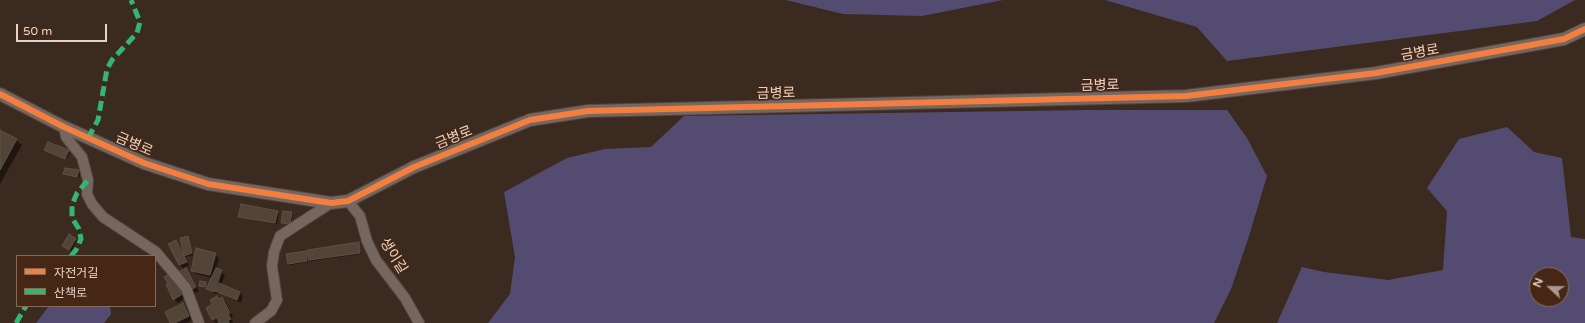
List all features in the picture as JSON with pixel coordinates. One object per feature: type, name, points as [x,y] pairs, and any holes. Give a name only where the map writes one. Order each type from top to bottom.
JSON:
[{"type":"street","name":"금병로","points":[[0,94],[64,127],[144,163],[208,184],[331,203],[348,201],[414,167],[530,120],[588,111],[1186,96],[1376,73],[1564,38],[1585,29]]},
{"type":"street","points":[[64,127],[66,137],[82,157],[88,180],[87,194],[92,204],[104,217],[156,252],[186,288],[199,323]]},
{"type":"street","name":"생이길","points":[[348,201],[360,216],[367,241],[376,260],[405,298],[419,323]]},
{"type":"street","points":[[255,323],[271,311],[277,300],[272,266],[274,252],[280,236],[331,203]]},
{"type":"shaded area","points":[[786,0],[1003,0],[922,16],[843,14]]},
{"type":"shaded area","points":[[1105,0],[1575,0],[1537,21],[1227,61],[1197,27]]},
{"type":"shaded area","points":[[1087,110],[1227,110],[1247,138],[1267,176],[1231,289],[1214,323],[488,323],[510,294],[515,257],[504,192],[567,158],[605,149],[651,147],[684,116]]},
{"type":"shaded area","points":[[1507,127],[1534,152],[1562,158],[1571,237],[1585,239],[1585,323],[1277,323],[1302,267],[1324,272],[1388,280],[1443,270],[1447,211],[1427,188],[1459,139]]},
{"type":"shaded area","points":[[48,307],[110,307],[111,314],[104,323],[36,323]]},
{"type":"building","points":[[0,130],[17,139],[0,170]]},
{"type":"building","points":[[48,142],[69,150],[65,159],[44,150]]},
{"type":"building","points":[[65,168],[79,170],[77,177],[63,174]]},
{"type":"building","points":[[241,204],[278,211],[275,223],[238,217]]},
{"type":"building","points":[[283,211],[292,212],[290,224],[281,223]]},
{"type":"building","points":[[69,234],[76,239],[69,250],[62,246]]},
{"type":"building","points":[[188,236],[192,253],[184,256],[180,238]]},
{"type":"building","points":[[176,240],[187,262],[179,265],[168,244]]},
{"type":"building","points":[[359,242],[360,253],[309,260],[307,250]]},
{"type":"building","points":[[196,248],[216,253],[210,275],[191,271]]},
{"type":"building","points":[[306,251],[307,261],[288,264],[286,254]]},
{"type":"building","points":[[186,268],[196,287],[188,291],[178,272]]},
{"type":"building","points":[[216,268],[222,270],[214,292],[206,289]]},
{"type":"building","points":[[170,273],[173,279],[167,282],[164,277]]},
{"type":"building","points":[[175,279],[184,293],[173,300],[166,284]]},
{"type":"building","points":[[200,281],[206,282],[205,287],[199,286]]},
{"type":"building","points":[[219,283],[240,292],[237,300],[215,291]]},
{"type":"building","points":[[217,296],[219,299],[222,297],[230,313],[228,314],[231,319],[228,320],[229,323],[219,323],[217,318],[212,320],[206,308],[212,304],[210,300]]},
{"type":"building","points":[[183,303],[189,316],[175,323],[170,323],[165,312]]},
{"type":"marked path","points":[[88,138],[98,120],[107,69],[112,60],[137,33],[140,22],[131,0]]},
{"type":"marked path","points":[[72,255],[81,239],[79,229],[72,218],[72,205],[77,193],[88,180]]},
{"type":"marked path","points":[[16,323],[25,307]]},
{"type":"cycle path","points":[[0,94],[64,127],[144,163],[208,184],[331,203],[348,201],[414,167],[530,120],[588,111],[1186,96],[1376,73],[1564,39],[1585,29]]}]
